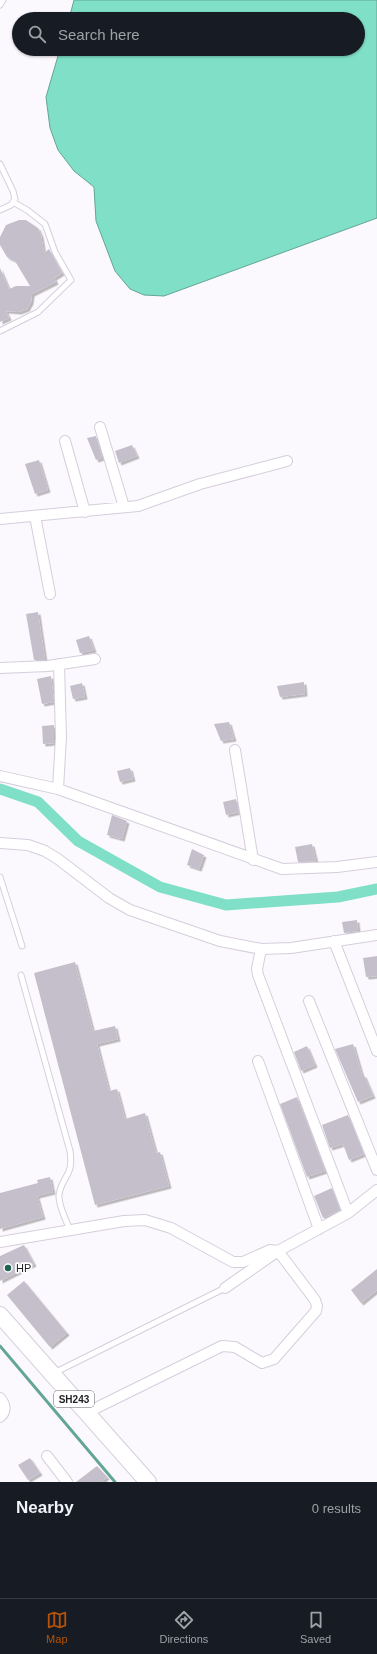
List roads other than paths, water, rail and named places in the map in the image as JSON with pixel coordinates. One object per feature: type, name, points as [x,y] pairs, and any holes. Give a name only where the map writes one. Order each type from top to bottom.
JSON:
[{"type":"main road","name":"SH243","points":[[0,1315],[148,1482]]},
{"type":"street","points":[[100,427],[124,507]]},
{"type":"street","points":[[65,440],[85,512]]},
{"type":"street","points":[[0,519],[138,506],[200,484],[287,461]]},
{"type":"street","points":[[35,516],[50,594]]},
{"type":"street","points":[[0,668],[58,664],[95,659]]},
{"type":"street","points":[[58,664],[61,737],[58,789]]},
{"type":"street","points":[[235,750],[253,860]]},
{"type":"street","points":[[0,776],[58,789],[253,860],[282,869],[377,862]]},
{"type":"street","points":[[0,843],[28,845],[45,851],[58,859],[109,898],[130,910],[220,941],[261,949],[291,948],[377,935]]},
{"type":"street","points":[[334,941],[377,1051]]},
{"type":"street","points":[[261,949],[257,969],[258,975],[348,1213]]},
{"type":"street","points":[[310,1001],[377,1170]]},
{"type":"street","points":[[258,1061],[320,1229]]},
{"type":"street","points":[[225,1288],[278,1251],[348,1213],[377,1190]]},
{"type":"street","points":[[0,1242],[124,1221],[145,1220],[170,1228],[233,1262],[243,1262],[270,1250],[278,1251],[317,1306],[312,1317],[274,1359],[262,1363],[235,1347],[222,1346],[86,1413]]},
{"type":"street","points":[[0,1398],[5,1406],[5,1410],[0,1417]]},
{"type":"street","points":[[47,1456],[66,1482]]},
{"type":"lane","points":[[0,5],[4,0]]},
{"type":"lane","points":[[0,164],[13,191],[13,202]]},
{"type":"lane","points":[[0,210],[13,202]]},
{"type":"lane","points":[[0,331],[38,312],[71,280],[55,252],[45,224],[28,210],[13,202]]},
{"type":"lane","points":[[0,877],[22,946]]},
{"type":"lane","points":[[21,975],[70,1151],[71,1169],[60,1191],[59,1200],[70,1230]]},
{"type":"lane","points":[[52,1374],[225,1288]]},
{"type":"waterway","points":[[0,789],[38,802],[78,841],[160,887],[226,905],[338,897],[377,889]]},
{"type":"waterway","points":[[0,1346],[115,1482]]},
{"type":"place","name":"HP","points":[[8,1268]]}]
